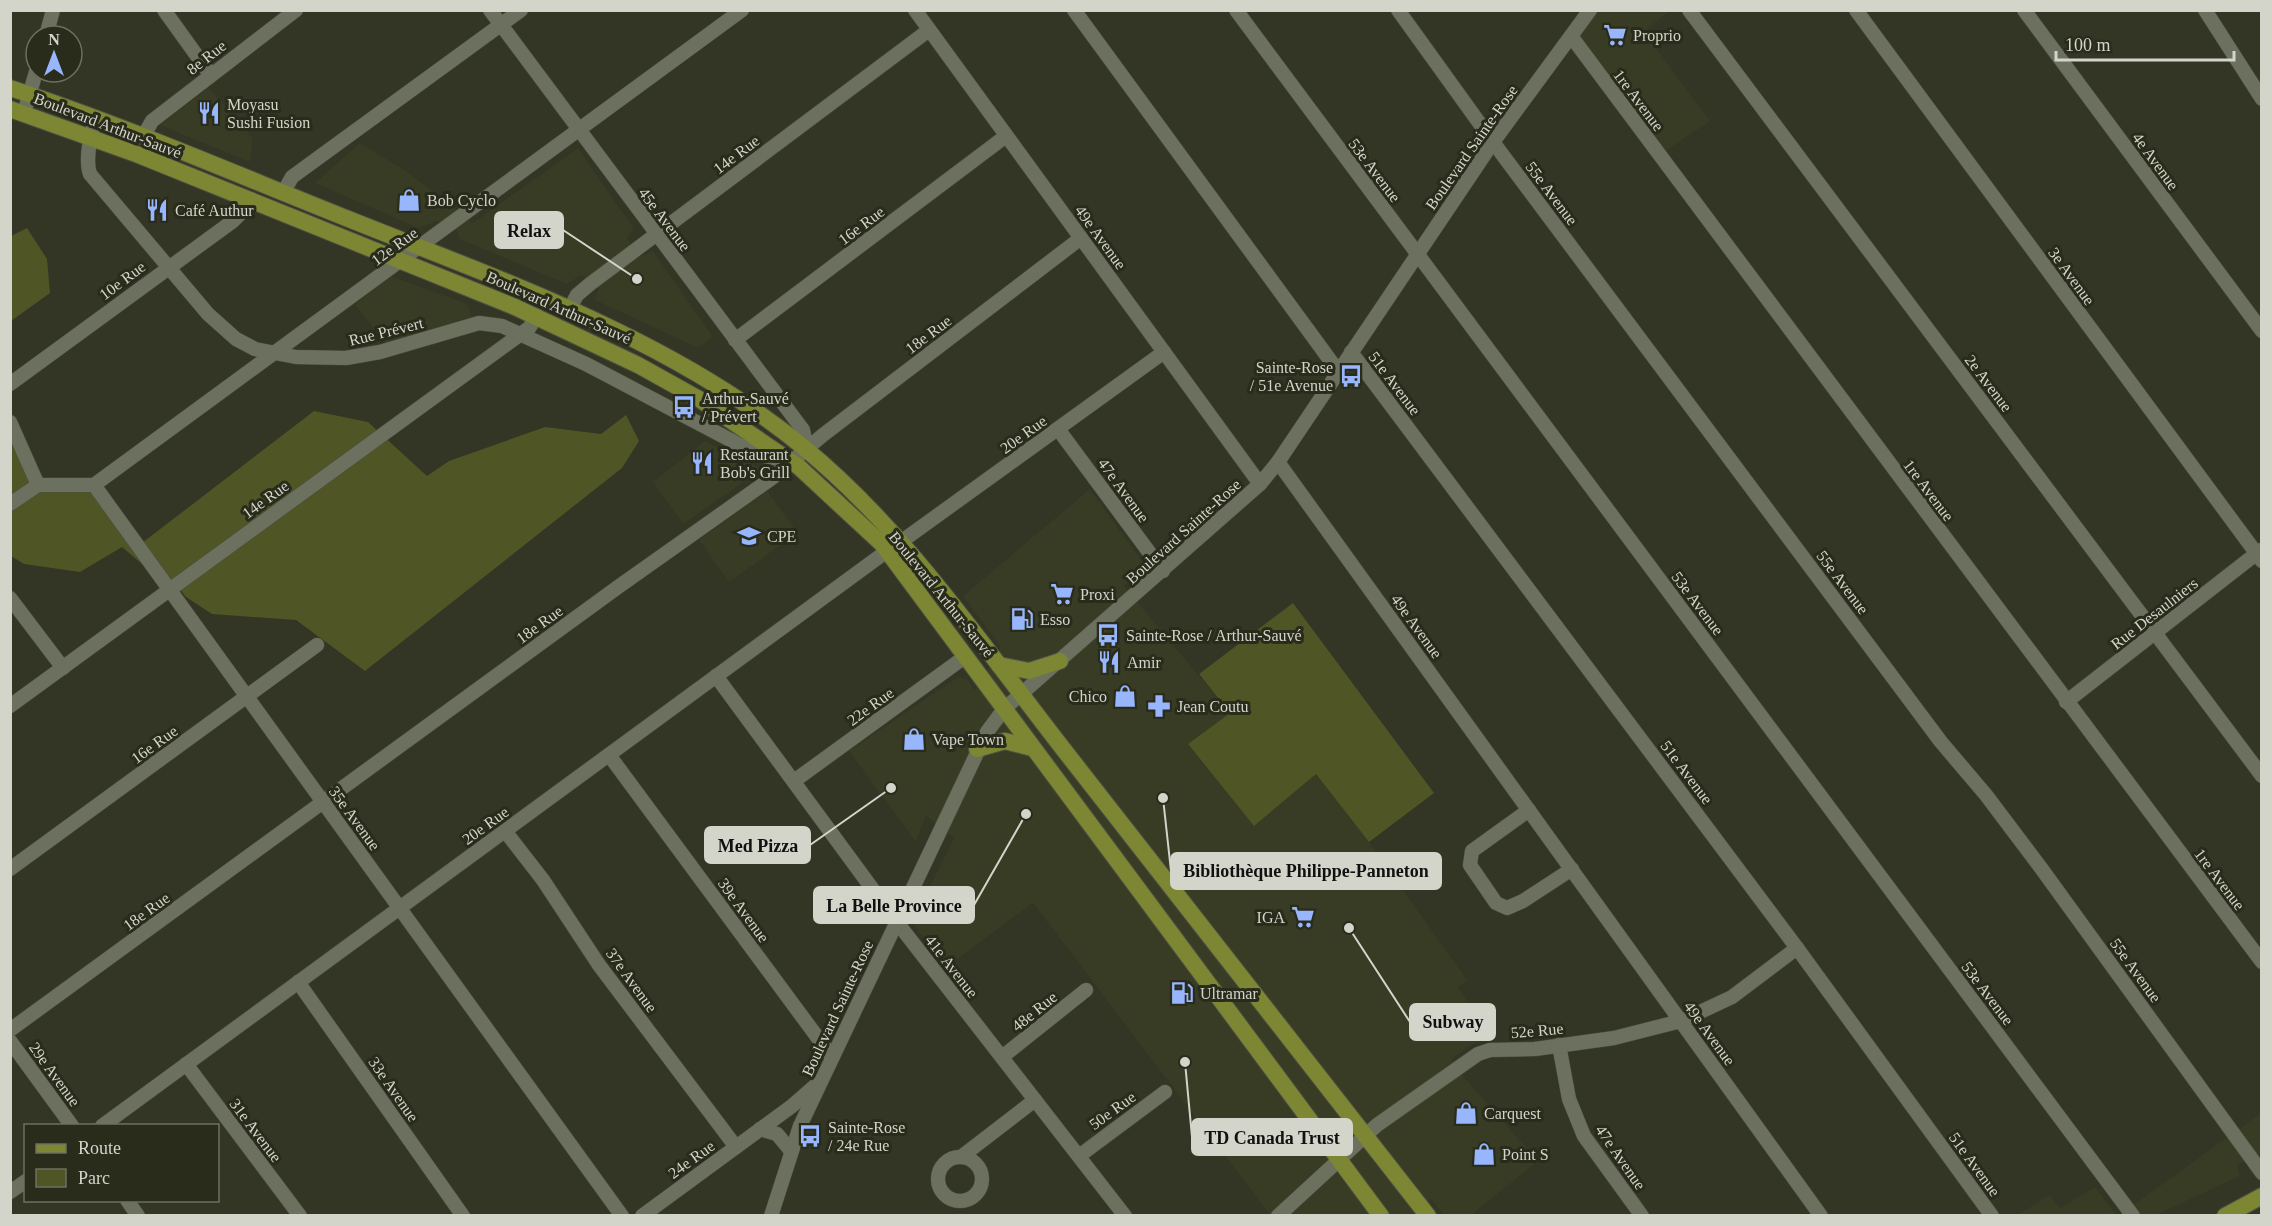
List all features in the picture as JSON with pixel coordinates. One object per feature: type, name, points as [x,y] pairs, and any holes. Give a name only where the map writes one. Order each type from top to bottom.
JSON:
[{"type":"main road","name":"Boulevard Arthur-Sauvé","points":[[10,88],[143,137],[569,310],[637,341],[697,374],[807,450],[999,665],[1428,1215]]},
{"type":"main road","name":"Boulevard Arthur-Sauvé","points":[[17,111],[90,136],[250,199],[537,316],[692,394],[791,462],[894,546],[966,656],[1032,748],[1381,1215]]},
{"type":"main road","points":[[999,665],[1029,671],[1060,661]]},
{"type":"main road","points":[[978,749],[1005,741],[1032,748]]},
{"type":"main road","points":[[2226,1215],[2262,1196]]},
{"type":"street","points":[[164,10],[210,74]]},
{"type":"street","name":"8e Rue","points":[[143,137],[152,121],[210,74],[296,10]]},
{"type":"street","name":"45e Avenue","points":[[489,10],[803,429],[807,450]]},
{"type":"street","points":[[283,193],[292,177],[521,10]]},
{"type":"street","name":"12e Rue","points":[[94,485],[402,262],[742,10]]},
{"type":"street","name":"49e Avenue","points":[[915,10],[1260,484]]},
{"type":"street","points":[[1074,10],[1338,371]]},
{"type":"street","name":"53e Avenue","points":[[1236,10],[2133,1215]]},
{"type":"street","name":"55e Avenue","points":[[1398,10],[1493,142],[1941,742],[1986,795],[2041,868],[2262,1173]]},
{"type":"street","name":"Boulevard Sainte-Rose","points":[[771,1215],[791,1151],[832,1057],[978,749],[1004,709],[1260,484],[1278,462],[1493,142],[1590,10]]},
{"type":"street","name":"2e Avenue","points":[[1689,10],[2262,776]]},
{"type":"street","name":"3e Avenue","points":[[1856,10],[2260,555]]},
{"type":"street","name":"4e Avenue","points":[[2024,10],[2262,331]]},
{"type":"street","points":[[2205,10],[2262,99]]},
{"type":"street","name":"14e Rue","points":[[569,310],[577,295],[590,284],[929,30]]},
{"type":"street","name":"1re Avenue","points":[[1571,36],[2262,962]]},
{"type":"street","points":[[17,111],[30,95],[33,84]]},
{"type":"street","name":"Rue Prévert","points":[[95,119],[90,136],[87,166],[90,174],[167,268],[228,333],[255,349],[273,354],[323,358],[357,357],[479,323],[502,326],[521,333],[756,454],[791,462]]},
{"type":"street","name":"16e Rue","points":[[735,340],[1006,136]]},
{"type":"street","name":"10e Rue","points":[[10,384],[232,222],[250,199]]},
{"type":"street","name":"18e Rue","points":[[10,1030],[772,478],[1081,238]]},
{"type":"street","name":"14e Rue","points":[[10,706],[531,326],[537,316]]},
{"type":"street","name":"20e Rue","points":[[103,1124],[894,546],[1164,352]]},
{"type":"street","name":"51e Avenue","points":[[1351,352],[1797,948],[1992,1215]]},
{"type":"street","points":[[10,422],[38,485]]},
{"type":"street","name":"47e Avenue","points":[[1058,429],[1163,570]]},
{"type":"street","name":"49e Avenue","points":[[1278,462],[1821,1215]]},
{"type":"street","points":[[10,504],[38,485],[94,485]]},
{"type":"street","name":"35e Avenue","points":[[94,485],[622,1215]]},
{"type":"street","name":"Rue Desaulniers","points":[[2066,702],[2260,555]]},
{"type":"street","points":[[10,598],[63,668]]},
{"type":"street","name":"16e Rue","points":[[10,869],[317,645]]},
{"type":"street","name":"22e Rue","points":[[794,781],[966,656]]},
{"type":"street","name":"41e Avenue","points":[[716,676],[896,921],[1125,1215]]},
{"type":"street","name":"39e Avenue","points":[[609,755],[832,1057]]},
{"type":"street","points":[[1529,810],[1472,851],[1470,865],[1496,903],[1507,908],[1523,901],[1572,869]]},
{"type":"street","name":"37e Avenue","points":[[505,831],[543,880],[600,965],[736,1147]]},
{"type":"street","name":"52e Rue","points":[[1278,1215],[1366,1136],[1435,1082],[1478,1054],[1490,1050],[1559,1046],[1614,1038],[1681,1021],[1732,997],[1797,948]]},
{"type":"street","name":"33e Avenue","points":[[298,982],[463,1215]]},
{"type":"street","name":"48e Rue","points":[[1002,1057],[1086,990]]},
{"type":"street","name":"29e Avenue","points":[[10,1041],[71,1124]]},
{"type":"street","name":"47e Avenue","points":[[1559,1046],[1569,1099],[1584,1136],[1642,1215]]},
{"type":"street","name":"31e Avenue","points":[[186,1064],[300,1215]]},
{"type":"street","name":"24e Rue","points":[[642,1215],[736,1147],[821,1081]]},
{"type":"street","name":"50e Rue","points":[[1079,1156],[1166,1092]]},
{"type":"street","points":[[961,1157],[1035,1100]]},
{"type":"street","points":[[760,1129],[777,1134],[791,1151]]},
{"type":"street","points":[[10,1192],[24,1182]]},
{"type":"street","points":[[128,1202],[138,1215]]},
{"type":"shaded area","points":[[1597,11],[1669,11],[1644,32],[1710,121],[1662,153],[1576,37]]},
{"type":"shaded area","points":[[209,88],[253,139],[250,162],[160,125]]},
{"type":"shaded area","points":[[360,143],[406,171],[473,223],[578,148],[634,229],[627,238],[640,257],[653,251],[713,337],[698,348],[595,300],[599,288],[581,275],[567,284],[459,239],[457,230],[437,221],[418,228],[315,183]]},
{"type":"shaded area","points":[[390,276],[468,304],[471,317],[386,344],[355,305]]},
{"type":"shaded area","points":[[705,441],[762,469],[683,524],[653,482]]},
{"type":"shaded area","points":[[1090,489],[1143,563],[1124,586],[1230,713],[1188,744],[1254,826],[1316,774],[1369,842],[1467,980],[1458,988],[1492,1036],[1469,1046],[1452,1059],[1463,1076],[1538,1161],[1471,1215],[1444,1215],[1431,1199],[1412,1215],[1270,1215],[1033,903],[945,968],[912,922],[954,838],[926,816],[916,842],[849,751],[958,677],[967,679],[975,690],[1001,647],[963,596]]},
{"type":"shaded area","name":"CPE","points":[[767,491],[798,533],[729,582],[699,540]]},
{"type":"shaded area","points":[[2261,1113],[2261,1153],[2237,1165],[2240,1176],[2156,1215],[2118,1216]]},
{"type":"shaded area","points":[[2095,1187],[2116,1215],[2017,1215],[2050,1195],[2060,1208]]},
{"type":"green space","points":[[27,228],[47,259],[50,293],[11,321],[11,236]]},
{"type":"green space","points":[[314,411],[368,422],[427,476],[449,461],[545,427],[601,434],[626,415],[639,441],[622,468],[365,671],[296,620],[212,614],[186,597],[142,543]]},
{"type":"green space","points":[[10,422],[38,485],[92,489],[168,586],[122,547],[80,572],[24,564],[11,556]]},
{"type":"green space","points":[[1293,603],[1434,793],[1369,842],[1316,774],[1254,826],[1188,744],[1230,713],[1199,674]]},
{"type":"place","name":"Proprio","points":[[1615,35]]},
{"type":"place","name":"Moyasu Sushi Fusion","points":[[209,113]]},
{"type":"place","name":"Bob Cyclo","points":[[409,200]]},
{"type":"place","name":"Café Authur","points":[[157,210]]},
{"type":"place","name":"Relax","points":[[637,279]]},
{"type":"place","name":"Sainte-Rose / 51e Avenue","points":[[1351,376]]},
{"type":"place","name":"Arthur-Sauvé / Prévert","points":[[684,407]]},
{"type":"place","name":"Restaurant Bob's Grill","points":[[702,463]]},
{"type":"place","name":"CPE","points":[[749,536]]},
{"type":"place","name":"Proxi","points":[[1062,594]]},
{"type":"place","name":"Esso","points":[[1022,619]]},
{"type":"place","name":"Sainte-Rose / Arthur-Sauvé","points":[[1108,635]]},
{"type":"place","name":"Amir","points":[[1109,662]]},
{"type":"place","name":"Chico","points":[[1125,696]]},
{"type":"place","name":"Jean Coutu","points":[[1159,706]]},
{"type":"place","name":"Vape Town","points":[[914,739]]},
{"type":"place","name":"Med Pizza","points":[[891,788]]},
{"type":"place","name":"Bibliothèque Philippe-Panneton","points":[[1163,798]]},
{"type":"place","name":"La Belle Province","points":[[1026,814]]},
{"type":"place","name":"IGA","points":[[1303,917]]},
{"type":"place","name":"Subway","points":[[1349,928]]},
{"type":"place","name":"Ultramar","points":[[1182,993]]},
{"type":"place","name":"TD Canada Trust","points":[[1185,1062]]},
{"type":"place","name":"Carquest","points":[[1466,1113]]},
{"type":"place","name":"Sainte-Rose / 24e Rue","points":[[810,1136]]},
{"type":"place","name":"Point S","points":[[1484,1154]]}]
